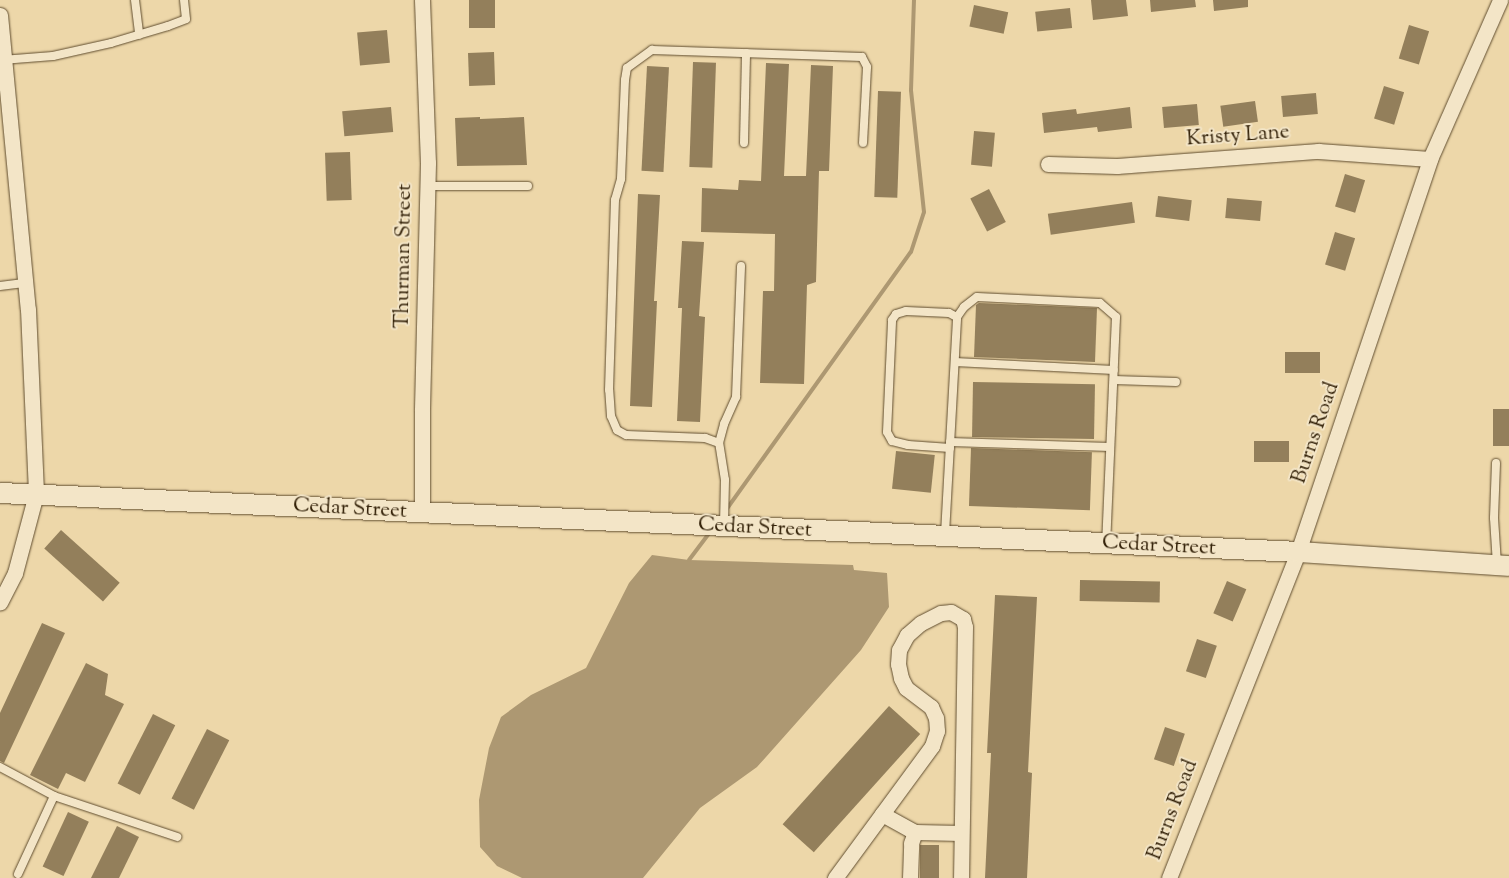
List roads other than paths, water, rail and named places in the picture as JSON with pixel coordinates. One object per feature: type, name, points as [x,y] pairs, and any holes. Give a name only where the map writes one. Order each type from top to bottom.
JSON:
[{"type":"street","name":"Thurman Street","points":[[422,0],[427,186],[422,411],[422,512]]},
{"type":"street","name":"Burns Road","points":[[1170,878],[1298,552],[1430,159],[1500,0]]},
{"type":"street","points":[[0,15],[2,60],[26,284],[36,494],[15,572],[0,602]]},
{"type":"street","name":"Kristy Lane","points":[[1048,164],[1117,166],[1318,151],[1430,159]]},
{"type":"street","name":"Cedar Street","points":[[0,493],[1298,552],[1503,565]]},
{"type":"street","points":[[835,878],[932,746],[937,731],[936,718],[931,707],[906,688],[901,678],[898,664],[899,650],[907,635],[921,623],[941,613],[951,612],[964,619],[965,627],[960,878]]},
{"type":"street","points":[[882,814],[915,832],[961,833]]},
{"type":"street","points":[[910,878],[911,843],[915,832]]},
{"type":"lane","points":[[135,0],[139,35]]},
{"type":"lane","points":[[2,60],[53,56],[139,35],[186,19],[184,0]]},
{"type":"lane","points":[[719,443],[705,438],[626,435],[617,430],[611,416],[609,390],[615,200],[621,179],[627,68],[652,50],[862,58],[867,67],[863,143]]},
{"type":"lane","points":[[744,142],[746,53]]},
{"type":"lane","points":[[427,186],[528,186]]},
{"type":"lane","points":[[724,526],[725,480],[719,443],[724,424],[736,397],[740,266]]},
{"type":"lane","points":[[0,286],[26,284]]},
{"type":"lane","points":[[944,536],[957,317],[964,307],[978,297],[1100,303],[1116,316],[1106,544]]},
{"type":"lane","points":[[957,317],[949,313],[906,311],[896,314],[892,320],[887,432],[892,440],[908,446],[1110,447]]},
{"type":"lane","points":[[954,362],[1114,370]]},
{"type":"lane","points":[[1114,380],[1176,382]]},
{"type":"lane","points":[[1496,463],[1494,518],[1503,565]]},
{"type":"lane","points":[[0,767],[54,796],[177,837]]},
{"type":"lane","points":[[18,874],[54,796]]},
{"type":"waterway","points":[[726,510],[911,252],[924,212],[911,90],[914,0]]},
{"type":"waterway","points":[[689,560],[710,532]]}]
